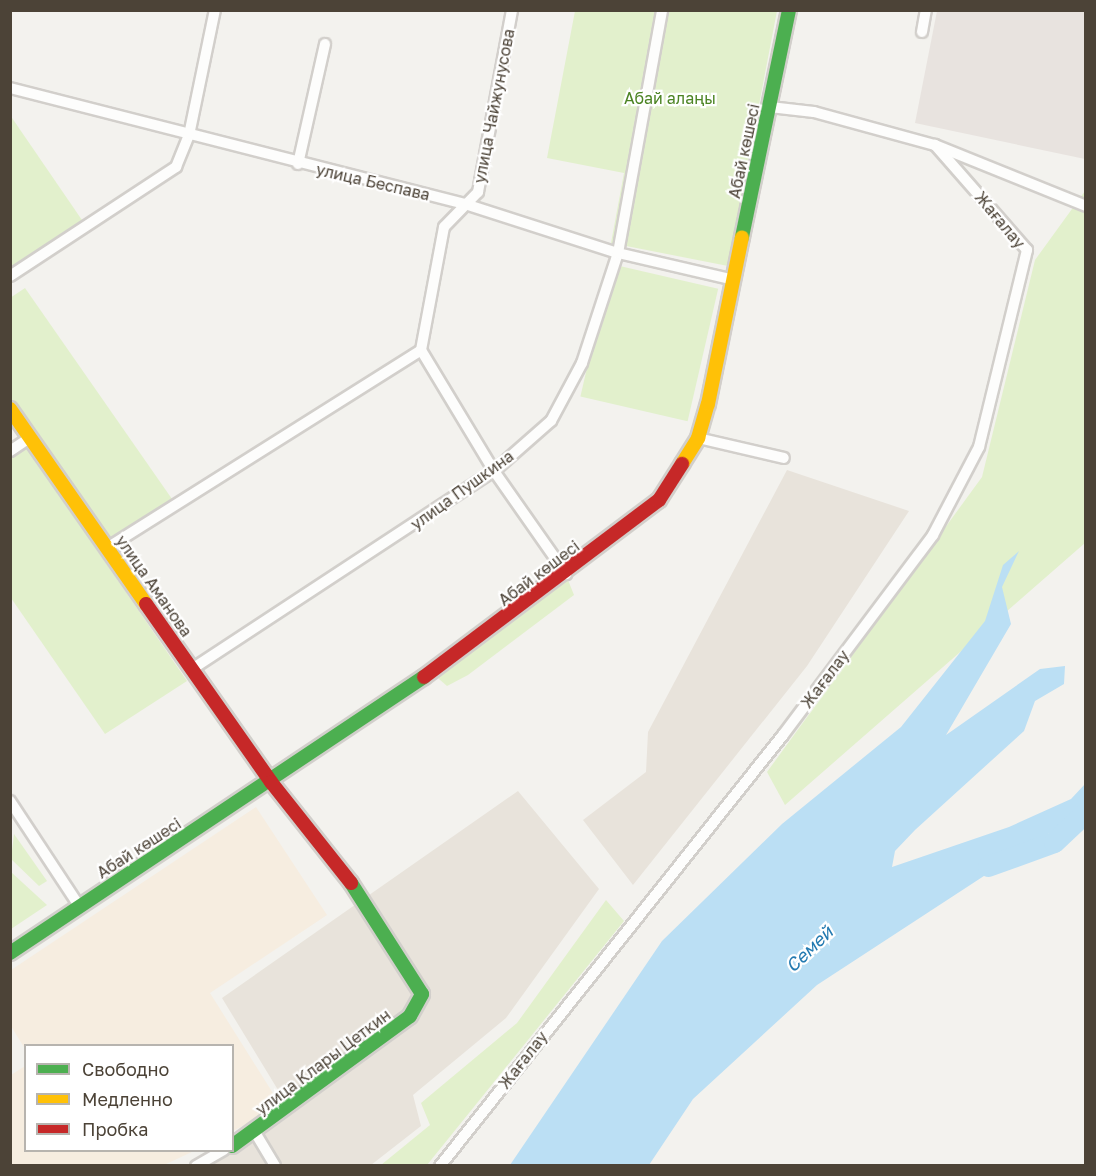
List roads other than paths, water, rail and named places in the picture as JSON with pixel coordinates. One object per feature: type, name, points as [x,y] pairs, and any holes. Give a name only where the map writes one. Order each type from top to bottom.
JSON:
[{"type":"main road","name":"Абай көшесі","points":[[10,953],[271,782],[567,575],[659,500],[698,438],[734,280],[789,10]]},
{"type":"main road","name":"улица Аманова","points":[[10,409],[271,782],[361,896],[422,994]]},
{"type":"main road","name":"улица Клары Цеткин","points":[[234,1145],[256,1134],[411,1016],[422,994]]},
{"type":"street","points":[[10,276],[176,167],[189,135],[215,10]]},
{"type":"street","name":"улица Чайжунусова","points":[[422,350],[444,227],[477,192],[512,10]]},
{"type":"street","name":"улица Пушкина","points":[[192,669],[494,471],[551,421],[582,363],[618,253],[662,10]]},
{"type":"street","points":[[922,32],[926,10]]},
{"type":"street","points":[[298,164],[325,44]]},
{"type":"street","name":"улица Беспава","points":[[10,88],[298,164],[465,204],[618,253],[734,280]]},
{"type":"street","points":[[770,107],[814,112],[935,145],[1086,206]]},
{"type":"street","name":"Жағалау","points":[[440,1166],[783,735],[933,535],[979,447],[1027,250],[935,145]]},
{"type":"street","points":[[107,548],[422,350],[494,471],[567,575]]},
{"type":"street","points":[[10,451],[31,437]]},
{"type":"street","points":[[698,438],[784,458]]},
{"type":"street","points":[[10,801],[80,907]]},
{"type":"street","points":[[256,1134],[275,1166]]},
{"type":"street","points":[[196,1166],[220,1152]]},
{"type":"water","points":[[1019,551],[1002,587],[1011,624],[946,735],[1040,669],[1065,666],[1064,684],[1035,701],[1024,731],[915,830],[895,851],[892,867],[1009,827],[1071,799],[1085,784],[1085,810],[817,985],[693,1099],[649,1165],[510,1165],[662,941],[782,824],[901,727],[985,621],[1003,565]]},
{"type":"waterway","name":"Семей","points":[[988,866],[1054,842],[1086,812]]},
{"type":"park label","name":"Абай алаңы","points":[[670,98]]}]
